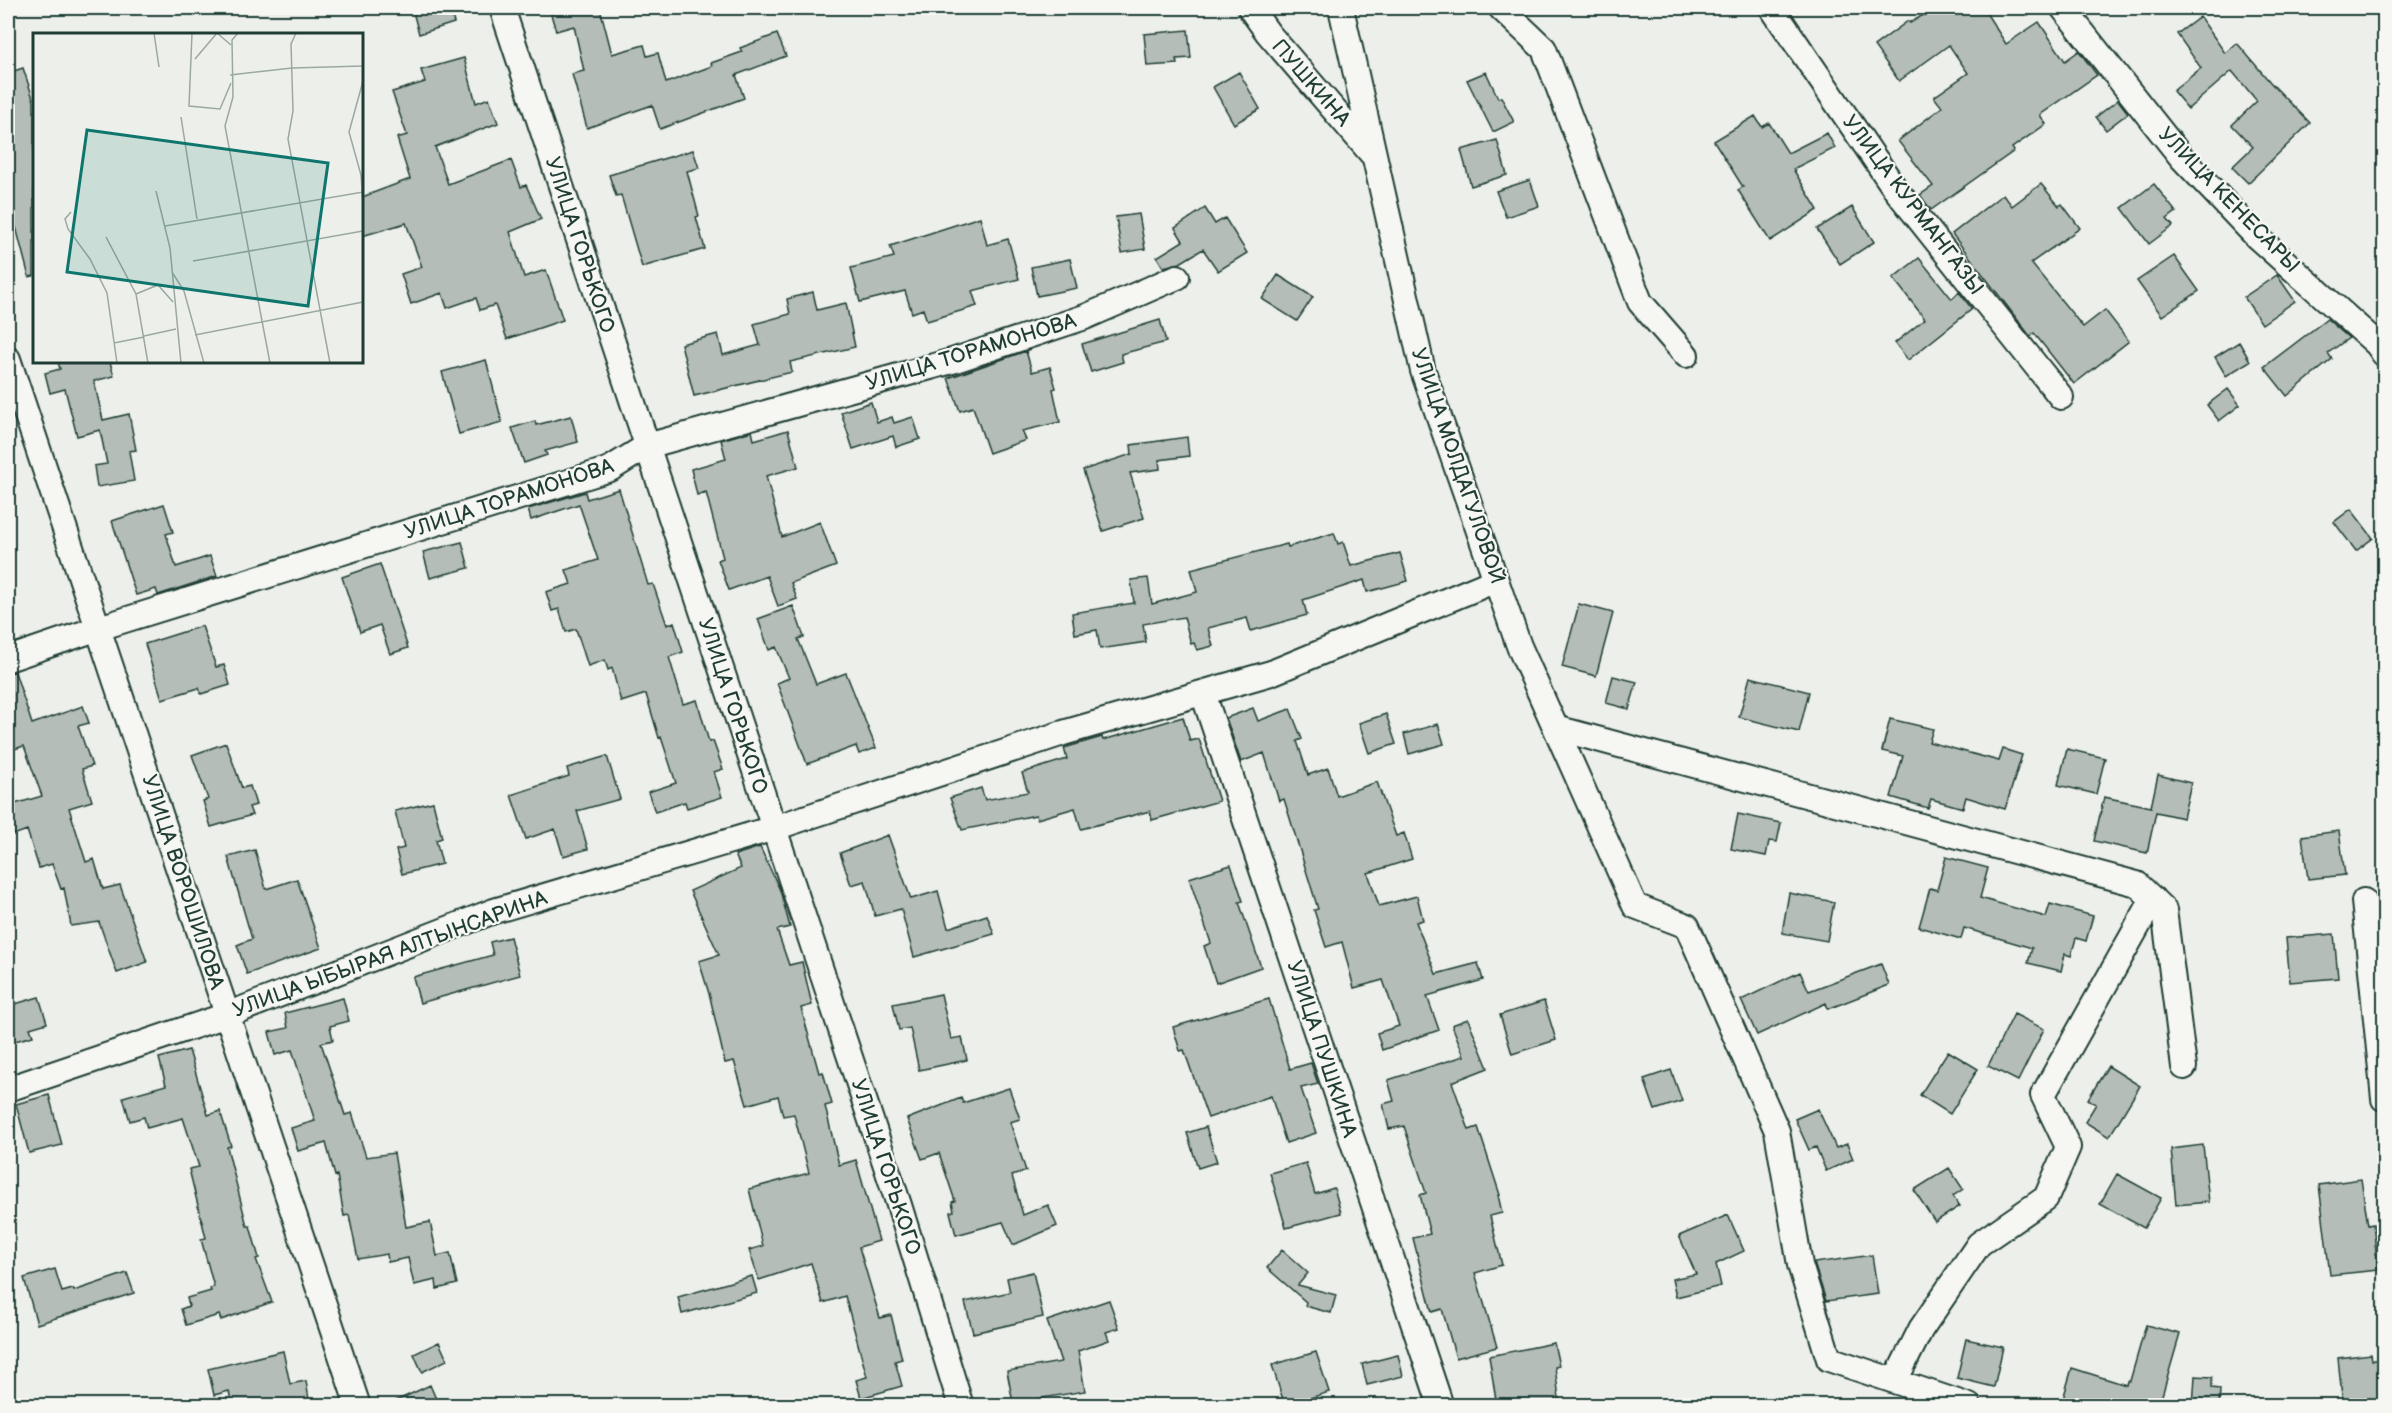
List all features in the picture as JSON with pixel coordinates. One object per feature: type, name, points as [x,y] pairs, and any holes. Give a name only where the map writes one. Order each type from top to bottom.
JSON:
[{"type":"street","name":"УЛИЦА ГОРЬКОГО","points":[[502,8],[899,1204],[961,1406]]},
{"type":"street","name":"ПУШКИНА","points":[[1250,8],[1268,33],[1374,156]]},
{"type":"street","name":"УЛИЦА МОЛДАГУЛОВОЙ","points":[[1341,8],[1422,371],[1519,646],[1635,906],[1687,926],[1777,1131],[1800,1265],[1829,1359],[1895,1381]]},
{"type":"street","points":[[1501,8],[1544,49],[1641,302],[1686,355]]},
{"type":"street","name":"УЛИЦА КУРМАНГАЗЫ","points":[[1772,8],[1896,190],[2061,397]]},
{"type":"street","name":"УЛИЦА КЕНЕСАРЫ","points":[[2063,8],[2182,158],[2257,237],[2382,346]]},
{"type":"street","name":"УЛИЦА ТОРАМОНОВА","points":[[8,659],[99,628],[610,470],[647,446],[952,362],[1085,317],[1178,277]]},
{"type":"street","name":"УЛИЦА ВОРОШИЛОВА","points":[[8,359],[358,1406]]},
{"type":"street","name":"УЛИЦА ЫБЫРАЯ АЛТЫНСАРИНА","points":[[8,1089],[227,1015],[494,911],[774,828],[1064,733],[1271,674],[1496,580]]},
{"type":"street","name":"УЛИЦА ПУШКИНА","points":[[1203,693],[1441,1406]]},
{"type":"street","points":[[1556,728],[2137,884],[2164,910],[2184,1067]]},
{"type":"street","points":[[1970,1406],[1895,1381],[1921,1329],[1979,1244],[2046,1198],[2068,1147],[2043,1095],[2153,899]]},
{"type":"street","points":[[2364,901],[2385,1099]]},
{"type":"building","points":[[412,8],[450,8],[454,23],[419,34]]},
{"type":"building","points":[[549,8],[600,8],[612,54],[644,45],[647,56],[658,53],[666,83],[712,66],[711,63],[742,52],[740,48],[777,34],[786,56],[736,75],[744,98],[660,129],[652,105],[587,128],[572,74],[584,71],[574,26],[556,31]]},
{"type":"building","points":[[1935,8],[1983,8],[2006,44],[2039,22],[2065,61],[2079,51],[2097,75],[2040,115],[2046,124],[2012,148],[2014,151],[1931,210],[1920,195],[1933,186],[1898,141],[1942,107],[1934,97],[1968,73],[1949,45],[1899,81],[1874,46],[1908,21],[1910,23]]},
{"type":"building","points":[[2200,17],[2225,53],[2237,43],[2270,82],[2310,123],[2248,183],[2232,167],[2253,147],[2232,125],[2257,101],[2232,71],[2188,109],[2173,91],[2201,68],[2177,34]]},
{"type":"building","points":[[1188,30],[1191,58],[1176,59],[1177,64],[1147,66],[1144,34]]},
{"type":"building","points":[[464,58],[476,103],[489,98],[498,123],[435,147],[448,184],[511,160],[521,187],[526,185],[541,219],[510,232],[524,277],[546,270],[563,320],[507,339],[495,305],[480,310],[476,298],[447,308],[442,293],[411,304],[401,274],[422,267],[406,223],[363,236],[363,197],[410,179],[397,138],[407,135],[392,92],[425,82],[421,70]]},
{"type":"building","points":[[23,68],[33,98],[33,276],[29,277],[16,227],[8,229],[8,73]]},
{"type":"building","points":[[1239,72],[1260,109],[1234,124],[1213,87]]},
{"type":"building","points":[[1486,72],[1498,98],[1501,97],[1514,122],[1493,132],[1467,80]]},
{"type":"building","points":[[2118,100],[2128,113],[2106,130],[2096,117]]},
{"type":"building","points":[[1755,116],[1762,127],[1769,123],[1788,153],[1827,133],[1835,148],[1793,169],[1818,210],[1770,241],[1738,190],[1743,187],[1714,141]]},
{"type":"building","points":[[1497,140],[1507,175],[1471,186],[1461,150]]},
{"type":"building","points":[[693,150],[699,168],[687,171],[705,249],[642,267],[621,195],[616,196],[609,175]]},
{"type":"building","points":[[1530,180],[1539,206],[1506,217],[1496,191]]},
{"type":"building","points":[[2041,184],[2059,206],[2062,204],[2080,228],[2031,263],[2083,327],[2105,310],[2129,341],[2074,384],[2034,333],[2030,336],[1952,234],[2003,194],[2012,206]]},
{"type":"building","points":[[2154,184],[2176,212],[2167,219],[2173,226],[2149,244],[2122,208]]},
{"type":"building","points":[[1852,207],[1874,242],[1840,264],[1817,229]]},
{"type":"building","points":[[1205,208],[1215,224],[1225,218],[1247,253],[1218,271],[1203,249],[1180,263],[1163,267],[1157,257],[1183,241],[1175,228]]},
{"type":"building","points":[[1139,214],[1145,249],[1122,253],[1116,217]]},
{"type":"building","points":[[980,217],[987,245],[1008,239],[1019,279],[972,291],[977,306],[927,321],[923,309],[912,313],[905,291],[860,302],[851,268],[894,257],[890,246]]},
{"type":"building","points":[[2174,256],[2199,291],[2162,316],[2137,281]]},
{"type":"building","points":[[1919,258],[1952,299],[1959,292],[1972,309],[1908,360],[1895,343],[1925,319],[1893,278]]},
{"type":"building","points":[[1070,259],[1077,288],[1037,296],[1031,267]]},
{"type":"building","points":[[1278,275],[1313,297],[1297,321],[1262,299]]},
{"type":"building","points":[[2277,275],[2295,301],[2262,324],[2244,297]]},
{"type":"building","points":[[813,292],[817,310],[846,303],[855,347],[790,362],[792,372],[694,396],[681,344],[718,334],[723,355],[760,345],[754,324],[790,314],[787,299]]},
{"type":"building","points":[[2327,319],[2349,338],[2328,353],[2332,359],[2287,396],[2264,367]]},
{"type":"building","points":[[1160,320],[1166,342],[1121,354],[1123,362],[1091,372],[1082,344]]},
{"type":"building","points":[[2239,342],[2250,361],[2226,376],[2215,357]]},
{"type":"building","points":[[1026,351],[1032,372],[1050,367],[1056,388],[1053,389],[1060,422],[1022,431],[1026,440],[989,453],[973,407],[960,411],[948,378]]},
{"type":"building","points":[[486,360],[502,422],[459,434],[442,372]]},
{"type":"building","points":[[58,363],[110,363],[114,376],[94,381],[103,420],[129,414],[136,450],[129,451],[134,481],[97,487],[94,466],[107,464],[100,430],[77,436],[65,389],[50,393],[45,373],[60,369]]},
{"type":"building","points":[[2228,389],[2240,405],[2219,421],[2207,405]]},
{"type":"building","points":[[871,402],[877,422],[892,417],[894,423],[913,417],[920,439],[896,447],[893,436],[853,449],[841,412]]},
{"type":"building","points":[[571,416],[578,442],[545,451],[547,455],[524,463],[512,428],[535,421],[536,425]]},
{"type":"building","points":[[788,430],[798,467],[766,476],[782,537],[820,522],[836,566],[791,583],[797,599],[778,606],[767,576],[729,590],[718,560],[723,558],[706,492],[697,495],[691,469],[726,459],[721,440],[752,431],[754,440]]},
{"type":"building","points":[[1187,437],[1189,456],[1159,460],[1160,469],[1130,473],[1144,518],[1103,531],[1083,470],[1132,454],[1131,445]]},
{"type":"building","points":[[619,489],[648,585],[653,584],[667,625],[674,622],[683,652],[669,657],[683,704],[697,700],[709,742],[713,741],[723,769],[714,772],[722,797],[687,808],[685,802],[655,812],[648,792],[676,783],[646,694],[621,702],[612,668],[608,670],[605,660],[588,666],[576,629],[566,632],[559,609],[552,611],[546,592],[571,584],[566,570],[598,560],[579,504],[531,520],[528,509],[585,492],[587,499]]},
{"type":"building","points":[[164,504],[173,532],[166,534],[176,567],[210,556],[217,576],[158,595],[156,589],[136,595],[112,521]]},
{"type":"building","points":[[2351,509],[2373,538],[2356,551],[2334,522]]},
{"type":"building","points":[[1334,533],[1338,544],[1343,542],[1351,566],[1400,553],[1408,581],[1367,592],[1364,580],[1303,600],[1307,615],[1251,631],[1247,618],[1208,628],[1213,646],[1197,650],[1194,643],[1191,644],[1184,617],[1143,624],[1146,642],[1100,649],[1097,630],[1075,634],[1072,613],[1134,603],[1131,580],[1148,578],[1152,604],[1197,592],[1191,569],[1287,544],[1288,547]]},
{"type":"building","points":[[462,542],[469,568],[430,578],[423,552]]},
{"type":"building","points":[[380,564],[408,648],[390,654],[380,625],[360,632],[342,577]]},
{"type":"building","points":[[1579,604],[1613,613],[1596,676],[1562,667]]},
{"type":"building","points":[[793,606],[804,637],[798,639],[816,684],[846,673],[876,748],[859,754],[856,746],[807,764],[777,683],[789,678],[776,647],[769,650],[758,619]]},
{"type":"building","points":[[202,626],[216,667],[224,665],[230,685],[201,694],[199,688],[162,699],[145,644]]},
{"type":"building","points":[[15,672],[32,724],[83,706],[89,723],[78,726],[92,766],[82,769],[92,801],[69,808],[86,862],[94,859],[103,889],[120,885],[147,962],[117,973],[99,922],[71,926],[64,888],[61,889],[52,864],[39,868],[27,830],[8,837],[8,806],[42,796],[24,746],[8,751],[8,673]]},
{"type":"building","points":[[1613,676],[1637,682],[1629,709],[1606,703]]},
{"type":"building","points":[[1750,677],[1809,692],[1799,732],[1739,717]]},
{"type":"building","points":[[1253,708],[1258,721],[1290,709],[1302,739],[1297,741],[1308,775],[1328,768],[1337,796],[1377,782],[1396,836],[1404,833],[1412,859],[1368,873],[1379,906],[1417,896],[1423,920],[1416,922],[1436,974],[1478,963],[1483,980],[1427,996],[1439,1030],[1382,1050],[1377,1033],[1399,1026],[1383,980],[1354,988],[1342,942],[1326,947],[1314,910],[1318,909],[1284,799],[1279,801],[1264,753],[1241,762],[1226,718]]},
{"type":"building","points":[[1386,714],[1396,744],[1369,753],[1359,723]]},
{"type":"building","points":[[1183,717],[1190,741],[1199,739],[1219,801],[1152,820],[1150,811],[1081,829],[1075,808],[1037,819],[1036,815],[962,830],[950,798],[981,788],[985,800],[1028,792],[1022,773],[1067,759],[1064,748],[1102,737],[1103,740]]},
{"type":"building","points":[[1890,719],[1933,729],[1929,742],[1999,761],[2003,749],[2022,755],[2005,809],[1966,797],[1963,808],[1931,799],[1928,808],[1891,797],[1903,756],[1882,751]]},
{"type":"building","points":[[1438,724],[1444,744],[1409,754],[1404,734]]},
{"type":"building","points":[[226,743],[242,788],[250,786],[256,805],[249,807],[252,815],[211,827],[203,801],[208,799],[192,755]]},
{"type":"building","points":[[2067,749],[2105,758],[2096,794],[2058,785]]},
{"type":"building","points":[[607,756],[620,799],[577,811],[588,849],[563,856],[555,829],[526,839],[511,795],[569,776],[567,768]]},
{"type":"building","points":[[2158,775],[2191,783],[2183,818],[2156,812],[2147,853],[2094,841],[2104,797],[2151,807]]},
{"type":"building","points":[[433,802],[442,838],[436,840],[442,864],[402,874],[396,850],[404,848],[395,811]]},
{"type":"building","points":[[1738,814],[1781,823],[1777,842],[1769,841],[1766,856],[1731,849]]},
{"type":"building","points":[[2339,831],[2345,875],[2308,879],[2302,836]]},
{"type":"building","points":[[888,835],[911,899],[938,891],[948,928],[987,915],[994,934],[914,957],[901,909],[875,916],[865,881],[851,885],[840,853]]},
{"type":"building","points":[[760,847],[780,890],[790,927],[777,930],[789,965],[802,962],[812,1005],[801,1008],[819,1073],[823,1072],[832,1104],[825,1106],[839,1165],[856,1160],[879,1241],[859,1247],[880,1318],[891,1315],[902,1359],[895,1361],[902,1386],[861,1398],[856,1380],[867,1377],[845,1296],[823,1303],[811,1263],[759,1280],[749,1250],[763,1246],[749,1189],[809,1173],[794,1114],[783,1116],[778,1096],[747,1105],[734,1061],[725,1063],[699,961],[719,955],[690,891],[741,868],[735,855]]},
{"type":"building","points":[[255,850],[266,889],[297,879],[321,948],[247,974],[237,945],[252,939],[228,857]]},
{"type":"building","points":[[1946,857],[1988,868],[1980,898],[2046,917],[2050,904],[2093,916],[2086,941],[2076,938],[2071,956],[2065,954],[2061,971],[2028,963],[2032,948],[1964,928],[1961,939],[1919,927],[1930,888],[1937,890]]},
{"type":"building","points":[[1231,865],[1243,901],[1239,902],[1261,967],[1216,983],[1204,946],[1211,943],[1189,878]]},
{"type":"building","points":[[1789,893],[1834,902],[1827,941],[1782,933]]},
{"type":"building","points":[[2334,934],[2338,978],[2290,982],[2286,938]]},
{"type":"building","points":[[510,937],[520,975],[420,1003],[413,977],[493,955],[490,942]]},
{"type":"building","points":[[1881,964],[1889,985],[1828,1009],[1826,1003],[1757,1035],[1741,1000],[1800,972],[1809,991]]},
{"type":"building","points":[[941,994],[951,1039],[962,1037],[967,1060],[919,1070],[910,1028],[899,1030],[893,1004]]},
{"type":"building","points":[[39,997],[47,1023],[30,1028],[33,1036],[8,1043],[8,1006]]},
{"type":"building","points":[[343,998],[349,1021],[330,1026],[333,1040],[321,1043],[345,1115],[352,1113],[366,1157],[394,1153],[406,1227],[430,1222],[437,1256],[450,1253],[457,1284],[437,1289],[436,1280],[414,1285],[408,1258],[388,1262],[387,1254],[358,1259],[349,1215],[344,1216],[337,1175],[335,1176],[326,1143],[298,1151],[291,1128],[315,1121],[292,1050],[275,1055],[269,1032],[288,1028],[285,1013]]},
{"type":"building","points":[[1269,999],[1290,1069],[1311,1063],[1318,1084],[1301,1088],[1316,1133],[1286,1143],[1271,1096],[1208,1118],[1184,1050],[1180,1051],[1173,1027]]},
{"type":"building","points":[[1544,1001],[1556,1040],[1512,1054],[1500,1015]]},
{"type":"building","points":[[2014,1014],[2044,1029],[2018,1081],[1988,1066]]},
{"type":"building","points":[[1468,1019],[1488,1068],[1452,1082],[1469,1130],[1478,1127],[1500,1195],[1498,1195],[1502,1213],[1490,1216],[1502,1265],[1475,1273],[1497,1347],[1456,1358],[1442,1309],[1432,1312],[1413,1238],[1430,1234],[1420,1195],[1426,1193],[1404,1126],[1389,1129],[1383,1104],[1394,1101],[1388,1080],[1464,1056],[1452,1025]]},
{"type":"building","points":[[189,1050],[208,1115],[220,1111],[231,1146],[227,1147],[247,1226],[250,1226],[259,1258],[256,1259],[272,1302],[221,1320],[219,1315],[186,1325],[181,1309],[189,1306],[187,1298],[211,1291],[210,1288],[214,1287],[201,1239],[206,1238],[189,1169],[199,1167],[183,1118],[147,1128],[144,1117],[130,1121],[123,1097],[166,1085],[159,1058]]},
{"type":"building","points":[[1948,1051],[1978,1069],[1950,1114],[1920,1095]]},
{"type":"building","points":[[2108,1066],[2140,1086],[2109,1137],[2085,1122],[2096,1104],[2088,1099]]},
{"type":"building","points":[[1671,1070],[1682,1101],[1655,1110],[1644,1079]]},
{"type":"building","points":[[1009,1088],[1020,1119],[1010,1122],[1026,1171],[1012,1176],[1023,1215],[1048,1205],[1057,1226],[1013,1245],[1003,1222],[956,1235],[950,1212],[954,1211],[952,1202],[955,1201],[939,1153],[922,1159],[907,1119],[961,1098],[963,1103]]},
{"type":"building","points":[[49,1095],[62,1145],[29,1153],[16,1104]]},
{"type":"building","points":[[1818,1109],[1836,1148],[1847,1144],[1853,1159],[1826,1171],[1816,1147],[1809,1150],[1795,1119]]},
{"type":"building","points":[[1206,1127],[1217,1162],[1198,1168],[1187,1133]]},
{"type":"building","points":[[2203,1145],[2209,1202],[2176,1205],[2171,1149]]},
{"type":"building","points":[[1306,1163],[1315,1194],[1334,1188],[1341,1213],[1286,1228],[1270,1173]]},
{"type":"building","points":[[1949,1168],[1963,1189],[1953,1196],[1960,1206],[1935,1222],[1914,1190]]},
{"type":"building","points":[[2117,1174],[2161,1198],[2144,1228],[2100,1204]]},
{"type":"building","points":[[2361,1179],[2368,1225],[2373,1224],[2378,1270],[2330,1275],[2319,1185]]},
{"type":"building","points":[[1728,1215],[1744,1251],[1716,1264],[1721,1286],[1676,1297],[1672,1279],[1696,1274],[1679,1236]]},
{"type":"building","points":[[1282,1250],[1308,1273],[1298,1285],[1336,1295],[1331,1313],[1305,1306],[1306,1302],[1267,1268]]},
{"type":"building","points":[[1872,1255],[1878,1294],[1826,1301],[1814,1263]]},
{"type":"building","points":[[55,1269],[62,1292],[73,1289],[74,1291],[127,1273],[134,1293],[37,1324],[24,1278]]},
{"type":"building","points":[[1033,1272],[1043,1317],[973,1333],[965,1302],[1010,1292],[1007,1278]]},
{"type":"building","points":[[752,1276],[757,1293],[682,1314],[678,1297]]},
{"type":"building","points":[[1109,1300],[1119,1328],[1106,1332],[1109,1340],[1078,1351],[1085,1391],[1013,1403],[1007,1371],[1061,1362],[1047,1321]]},
{"type":"building","points":[[2146,1325],[2180,1334],[2159,1406],[2061,1406],[2072,1368],[2126,1385],[2127,1381],[2130,1381]]},
{"type":"building","points":[[1966,1339],[2003,1347],[1994,1387],[1957,1378]]},
{"type":"building","points":[[439,1342],[447,1360],[422,1372],[414,1354]]},
{"type":"building","points":[[1554,1343],[1559,1366],[1555,1367],[1560,1406],[1497,1406],[1489,1356]]},
{"type":"building","points":[[283,1351],[290,1384],[306,1381],[310,1406],[232,1406],[229,1391],[214,1395],[208,1369]]},
{"type":"building","points":[[1316,1352],[1329,1392],[1285,1406],[1272,1365]]},
{"type":"building","points":[[2371,1354],[2372,1360],[2383,1360],[2385,1404],[2343,1406],[2338,1358]]},
{"type":"building","points":[[1398,1355],[1403,1376],[1367,1385],[1362,1364]]},
{"type":"building","points":[[2195,1376],[2212,1377],[2212,1388],[2220,1389],[2219,1406],[2193,1406]]},
{"type":"building","points":[[430,1385],[439,1406],[385,1406]]}]
